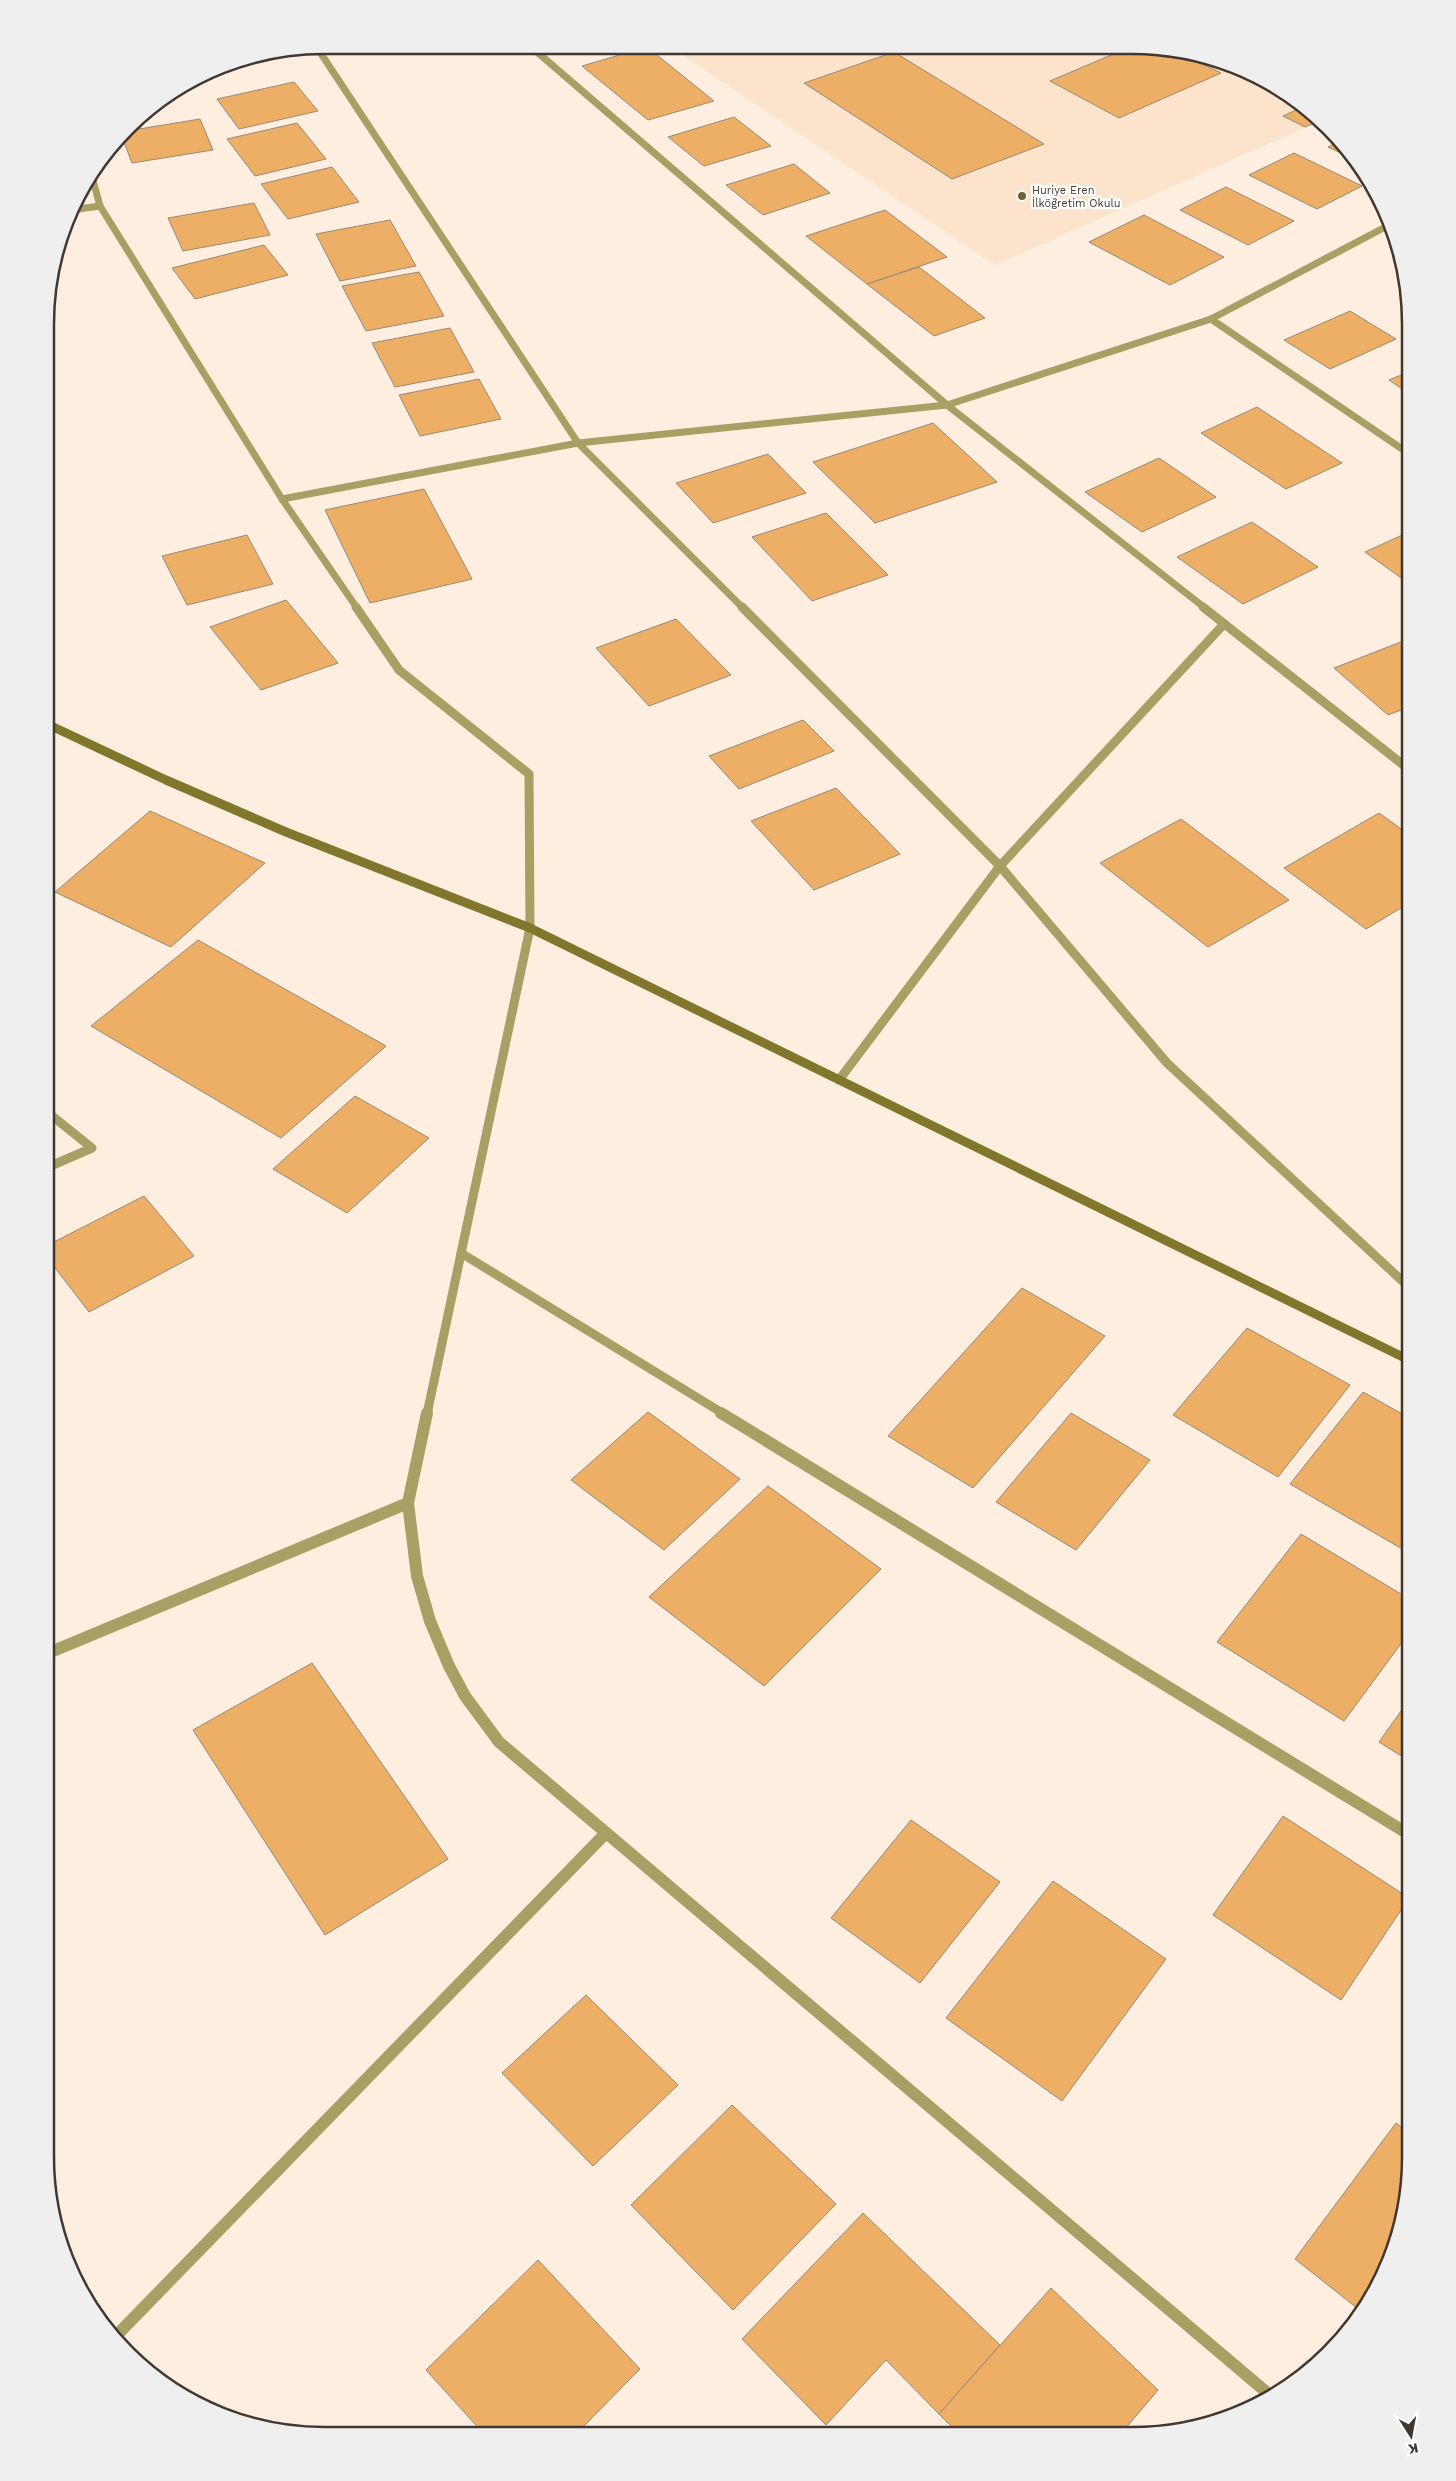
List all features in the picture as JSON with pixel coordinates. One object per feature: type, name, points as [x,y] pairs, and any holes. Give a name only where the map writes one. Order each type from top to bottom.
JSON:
[{"type":"street","points":[[321,54],[578,443],[1000,866],[1167,1063],[1402,1282]]},
{"type":"street","points":[[539,54],[947,405],[1402,764]]},
{"type":"street","points":[[94,183],[100,206],[282,499],[399,670],[528,774],[530,928],[408,1503],[411,1547],[419,1591],[434,1634],[461,1690],[499,1742],[1266,2392]]},
{"type":"street","points":[[80,209],[100,206]]},
{"type":"street","points":[[282,499],[578,443],[947,405],[1211,319],[1385,227]]},
{"type":"street","points":[[1211,319],[1402,450]]},
{"type":"street","points":[[839,1080],[1000,866],[1224,624]]},
{"type":"street","points":[[54,727],[154,776],[284,833],[422,888],[530,928],[1402,1358]]},
{"type":"street","points":[[54,1117],[92,1148],[54,1165]]},
{"type":"street","points":[[461,1253],[1402,1830]]},
{"type":"street","points":[[54,1651],[408,1503]]},
{"type":"street","points":[[119,2333],[606,1833]]},
{"type":"shaded area","name":"Huriye Eren İlköğretim Okulu","points":[[681,54],[1150,54],[1185,59],[1236,74],[1282,99],[1297,109],[1313,124],[995,265]]},
{"type":"building","points":[[623,54],[656,54],[714,101],[648,120],[582,66]]},
{"type":"building","points":[[888,54],[897,54],[1044,144],[952,179],[804,83]]},
{"type":"building","points":[[1114,54],[1150,54],[1185,59],[1199,62],[1221,73],[1119,118],[1050,81]]},
{"type":"building","points":[[294,82],[318,111],[239,129],[217,99]]},
{"type":"building","points":[[1297,109],[1313,124],[1305,127],[1283,116]]},
{"type":"building","points":[[734,117],[771,146],[704,166],[668,137]]},
{"type":"building","points":[[200,119],[213,150],[132,163],[124,143],[137,129]]},
{"type":"building","points":[[297,123],[326,159],[255,176],[227,139]]},
{"type":"building","points":[[1333,144],[1342,153],[1328,147]]},
{"type":"building","points":[[1294,153],[1362,186],[1317,209],[1249,175]]},
{"type":"building","points":[[794,164],[830,193],[763,215],[726,185]]},
{"type":"building","points":[[332,167],[359,202],[288,219],[261,184]]},
{"type":"building","points":[[1226,187],[1294,221],[1248,245],[1180,210]]},
{"type":"building","points":[[254,203],[270,235],[183,251],[168,218]]},
{"type":"building","points":[[885,210],[947,257],[867,284],[806,236]]},
{"type":"building","points":[[1144,215],[1224,257],[1170,285],[1089,242]]},
{"type":"building","points":[[390,220],[416,266],[340,281],[316,234]]},
{"type":"building","points":[[264,245],[288,275],[195,299],[172,268]]},
{"type":"building","points":[[919,267],[985,318],[934,336],[867,284]]},
{"type":"building","points":[[419,272],[444,316],[366,331],[342,286]]},
{"type":"building","points":[[1350,311],[1396,339],[1330,369],[1284,340]]},
{"type":"building","points":[[450,328],[474,372],[395,387],[372,343]]},
{"type":"building","points":[[1402,375],[1402,389],[1389,380]]},
{"type":"building","points":[[479,379],[501,419],[420,436],[399,395]]},
{"type":"building","points":[[1257,407],[1342,463],[1286,489],[1201,433]]},
{"type":"building","points":[[933,423],[997,482],[875,523],[813,462]]},
{"type":"building","points":[[768,454],[806,493],[713,523],[676,483]]},
{"type":"building","points":[[1159,458],[1216,497],[1142,532],[1085,492]]},
{"type":"building","points":[[424,489],[472,579],[370,603],[325,510]]},
{"type":"building","points":[[826,513],[888,575],[812,601],[752,537]]},
{"type":"building","points":[[1252,522],[1318,567],[1243,604],[1177,557]]},
{"type":"building","points":[[247,535],[273,584],[187,605],[162,556]]},
{"type":"building","points":[[1402,535],[1402,579],[1365,552]]},
{"type":"building","points":[[286,600],[338,663],[261,690],[210,627]]},
{"type":"building","points":[[676,619],[731,675],[649,706],[596,648]]},
{"type":"building","points":[[1402,642],[1402,710],[1388,715],[1334,668]]},
{"type":"building","points":[[803,720],[834,751],[739,789],[709,756]]},
{"type":"building","points":[[836,788],[900,854],[814,890],[751,821]]},
{"type":"building","points":[[150,811],[265,863],[171,947],[55,892]]},
{"type":"building","points":[[1379,813],[1402,830],[1402,907],[1366,929],[1284,868]]},
{"type":"building","points":[[1181,819],[1289,900],[1208,947],[1100,863]]},
{"type":"building","points":[[198,940],[386,1046],[281,1138],[91,1026]]},
{"type":"building","points":[[355,1096],[429,1138],[347,1213],[273,1169]]},
{"type":"building","points":[[144,1196],[194,1256],[89,1312],[54,1266],[54,1242]]},
{"type":"building","points":[[1022,1288],[1105,1336],[973,1488],[888,1436]]},
{"type":"building","points":[[1247,1328],[1350,1385],[1278,1477],[1173,1415]]},
{"type":"building","points":[[1363,1392],[1402,1414],[1402,1549],[1290,1484]]},
{"type":"building","points":[[648,1412],[740,1479],[664,1550],[571,1480]]},
{"type":"building","points":[[1071,1413],[1150,1460],[1076,1550],[996,1502]]},
{"type":"building","points":[[768,1486],[881,1569],[764,1686],[649,1597]]},
{"type":"building","points":[[1301,1534],[1402,1595],[1402,1642],[1344,1721],[1217,1642]]},
{"type":"building","points":[[312,1663],[448,1859],[325,1935],[193,1730]]},
{"type":"building","points":[[1402,1710],[1402,1756],[1379,1742]]},
{"type":"building","points":[[1283,1816],[1402,1893],[1402,1908],[1341,2000],[1213,1915]]},
{"type":"building","points":[[911,1820],[1000,1882],[920,1983],[831,1918]]},
{"type":"building","points":[[1053,1881],[1166,1959],[1062,2101],[946,2018]]},
{"type":"building","points":[[586,1995],[678,2085],[593,2166],[502,2073]]},
{"type":"building","points":[[732,2105],[836,2204],[733,2310],[631,2205]]},
{"type":"building","points":[[1396,2123],[1402,2128],[1402,2175],[1397,2210],[1382,2261],[1357,2308],[1295,2259]]},
{"type":"building","points":[[863,2213],[1000,2345],[939,2414],[886,2360],[826,2425],[742,2339]]},
{"type":"building","points":[[538,2260],[640,2369],[583,2427],[478,2427],[426,2370]]},
{"type":"building","points":[[1051,2288],[1158,2390],[1127,2427],[952,2427],[939,2414]]},
{"type":"place","name":"Huriye Eren İlköğretim Okulu","points":[[1022,196]]}]
